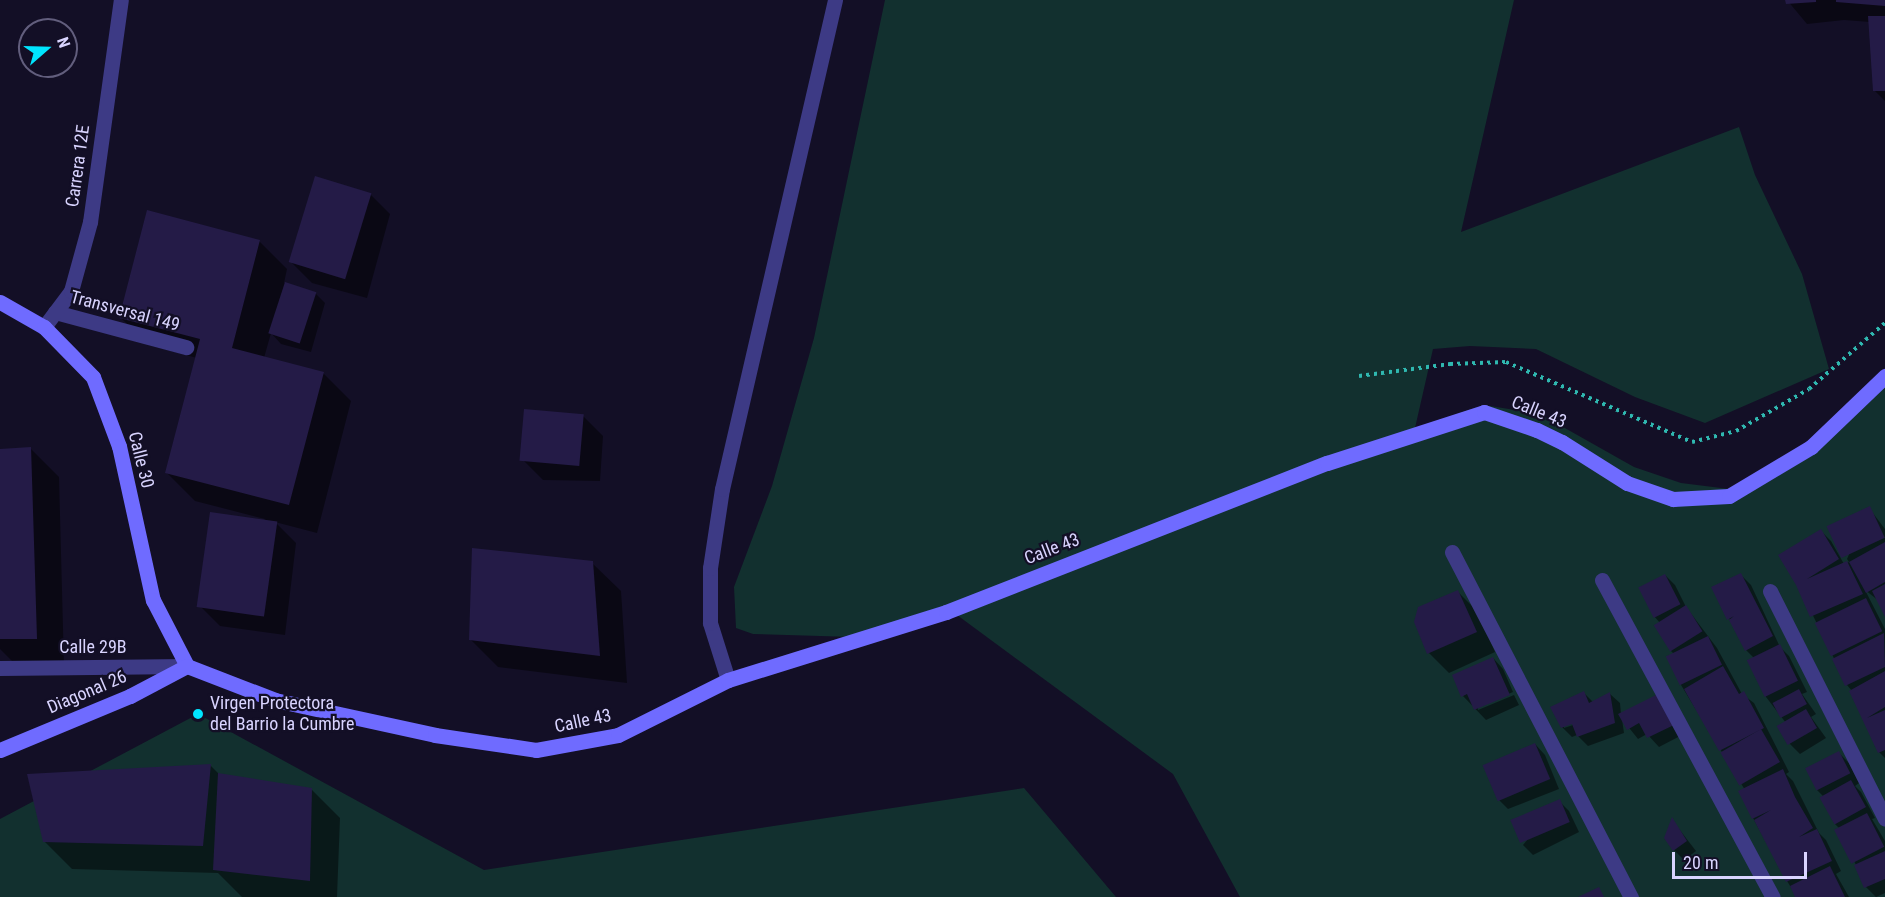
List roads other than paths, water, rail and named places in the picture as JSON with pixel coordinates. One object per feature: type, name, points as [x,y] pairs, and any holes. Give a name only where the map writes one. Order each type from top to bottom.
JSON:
[{"type":"main road","name":"Calle 30","points":[[0,302],[44,327],[93,377],[119,446],[153,600],[187,666]]},
{"type":"main road","name":"Calle 43","points":[[187,666],[275,700],[435,735],[536,750],[618,735],[728,680],[946,612],[1327,463],[1485,412],[1537,430],[1563,442],[1627,483],[1674,499],[1729,496],[1811,447],[1885,376]]},
{"type":"main road","name":"Diagonal 26","points":[[0,750],[130,696],[187,666]]},
{"type":"street","name":"Carrera 12E","points":[[44,327],[71,291],[90,222],[121,0]]},
{"type":"street","points":[[728,680],[710,623],[710,568],[722,489],[835,0]]},
{"type":"street","name":"Transversal 149","points":[[55,312],[186,347]]},
{"type":"street","points":[[1452,552],[1631,897]]},
{"type":"street","points":[[1602,580],[1773,897]]},
{"type":"street","points":[[1770,591],[1885,819]]},
{"type":"street","name":"Calle 29B","points":[[0,668],[187,666]]},
{"type":"place","name":"Virgen Protectora del Barrio la Cumbre","points":[[198,714]]}]
